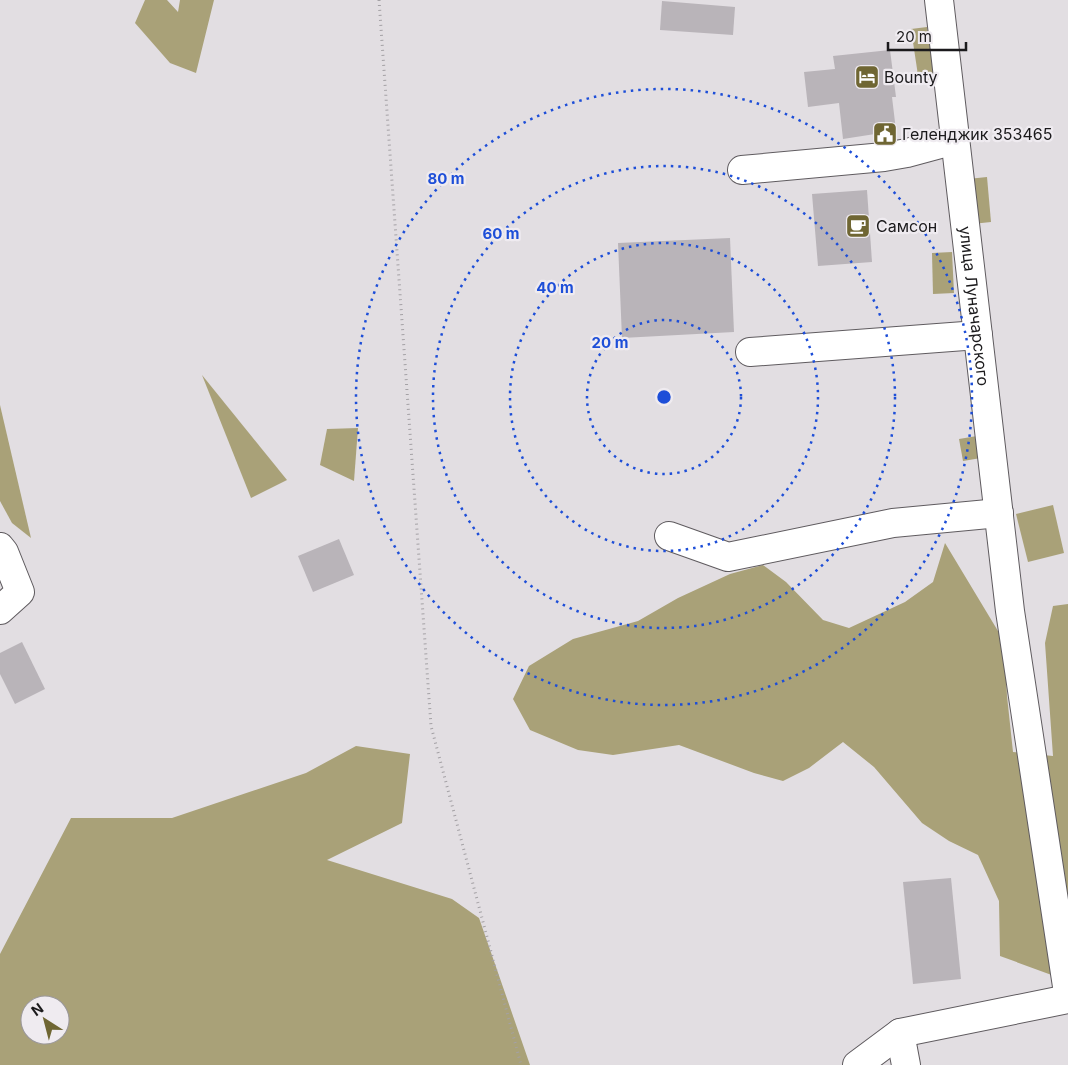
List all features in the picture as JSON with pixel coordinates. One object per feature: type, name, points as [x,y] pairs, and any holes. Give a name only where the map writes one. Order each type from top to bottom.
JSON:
[{"type":"street","name":"улица Луначарского","points":[[939,0],[1010,611],[1068,992]]},
{"type":"street","points":[[742,170],[884,158],[955,140]]},
{"type":"street","points":[[750,352],[978,335]]},
{"type":"street","points":[[670,536],[728,557],[893,524],[999,513]]},
{"type":"street","points":[[0,547],[4,552],[20,592],[0,610]]},
{"type":"street","points":[[857,1065],[900,1033],[1068,999]]},
{"type":"street","points":[[900,1033],[906,1065]]},
{"type":"path","points":[[379,0],[431,726],[521,1065]]},
{"type":"shaded area","points":[[145,0],[167,0],[178,12],[180,0],[214,0],[196,73],[170,63],[135,23]]},
{"type":"shaded area","points":[[927,27],[935,80],[919,82],[911,29]]},
{"type":"shaded area","points":[[987,177],[991,222],[972,224],[968,179]]},
{"type":"shaded area","points":[[952,252],[954,293],[933,294],[932,253]]},
{"type":"shaded area","points":[[202,375],[287,480],[251,498]]},
{"type":"shaded area","points":[[0,405],[31,538],[12,523],[0,501]]},
{"type":"shaded area","points":[[358,428],[354,481],[320,465],[327,429]]},
{"type":"shaded area","points":[[977,436],[981,458],[963,461],[959,439]]},
{"type":"shaded area","points":[[1053,505],[1064,553],[1028,562],[1016,514]]},
{"type":"shaded area","points":[[945,543],[1004,641],[1013,752],[1053,756],[1045,643],[1053,606],[1068,604],[1068,981],[1000,956],[999,901],[978,855],[949,841],[922,823],[874,767],[843,742],[809,768],[783,781],[754,773],[679,745],[613,755],[578,750],[530,730],[513,699],[529,666],[573,639],[638,621],[678,598],[730,574],[763,565],[786,582],[823,620],[849,628],[905,602],[933,582]]},
{"type":"shaded area","points":[[356,746],[410,754],[402,823],[327,860],[452,899],[479,918],[530,1065],[0,1065],[0,954],[71,818],[172,818],[306,773]]},
{"type":"building","points":[[662,1],[735,7],[733,35],[660,30]]},
{"type":"building","points":[[890,50],[896,97],[892,97],[897,139],[876,142],[875,134],[843,139],[839,103],[808,107],[804,72],[835,69],[833,56]]},
{"type":"building","points":[[867,190],[872,262],[818,266],[812,194]]},
{"type":"building","points":[[730,238],[734,332],[622,338],[618,243]]},
{"type":"building","points":[[339,539],[354,575],[313,592],[298,556]]},
{"type":"building","points":[[22,642],[45,689],[15,704],[0,674],[0,653]]},
{"type":"building","points":[[951,878],[961,979],[913,984],[903,882]]},
{"type":"place","name":"Bounty","points":[[867,77]]},
{"type":"place","name":"Геленджик 353465","points":[[885,134]]},
{"type":"place","name":"Самсон","points":[[858,226]]}]
